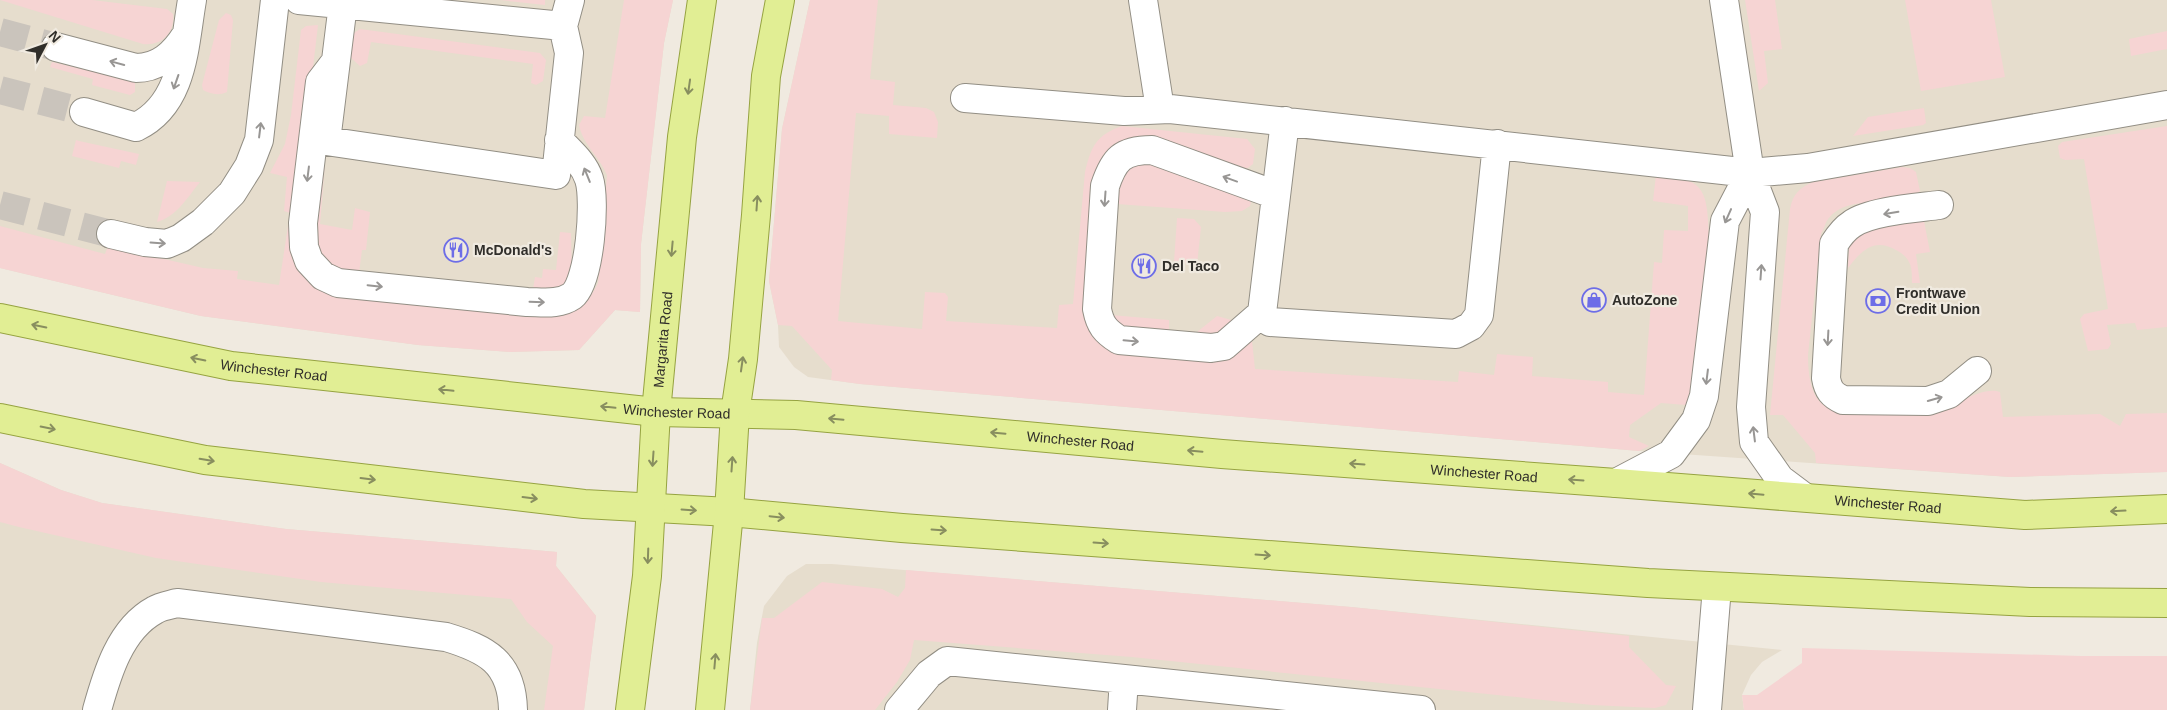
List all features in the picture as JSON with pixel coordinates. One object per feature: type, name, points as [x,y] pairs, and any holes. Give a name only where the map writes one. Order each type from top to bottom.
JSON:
[{"type":"main road","name":"Margarita Road","points":[[630,710],[647,576],[656,412],[682,137],[702,0]]},
{"type":"main road","points":[[710,710],[729,512],[735,413],[743,359],[756,224],[766,76],[775,8]]},
{"type":"main road","name":"Winchester Road","points":[[0,318],[231,366],[656,412],[796,415],[1222,454],[1616,482],[2025,515],[2167,509]]},
{"type":"main road","points":[[0,418],[205,460],[584,504],[729,512],[962,532],[1717,587],[2030,602],[2167,603]]},
{"type":"lane","points":[[84,112],[136,127],[149,121],[174,89],[182,62],[192,0]]},
{"type":"lane","points":[[111,234],[145,242],[167,244],[181,238],[203,222],[232,194],[249,166],[259,140],[275,0]]},
{"type":"lane","points":[[299,0],[563,26]]},
{"type":"lane","points":[[343,4],[326,141],[556,175],[570,53],[563,26],[570,0]]},
{"type":"lane","points":[[1143,0],[1160,109]]},
{"type":"lane","points":[[1724,0],[1750,173],[1765,212],[1751,407],[1754,442],[1780,480],[1804,497]]},
{"type":"lane","points":[[56,47],[136,68],[148,68],[177,50],[186,35]]},
{"type":"lane","points":[[336,62],[320,82],[303,223],[304,247],[309,262],[323,276],[338,283],[527,302],[557,302],[571,296],[580,287],[586,269],[593,198],[590,181],[584,168],[559,140]]},
{"type":"lane","points":[[965,98],[1124,111],[1160,109],[1285,121],[1750,173],[1808,168],[2167,105]]},
{"type":"lane","points":[[1276,195],[1152,150],[1135,150],[1121,156],[1111,168],[1106,186],[1097,309],[1100,324],[1108,333],[1119,340],[1211,348],[1224,346],[1262,313],[1285,121]]},
{"type":"lane","points":[[1262,313],[1270,322],[1279,323],[1456,334],[1472,326],[1479,315],[1497,144]]},
{"type":"lane","points":[[1616,482],[1671,454],[1696,420],[1704,396],[1725,221],[1750,173]]},
{"type":"lane","points":[[1939,205],[1866,217],[1852,223],[1842,232],[1834,244],[1826,378],[1828,389],[1835,396],[1843,400],[1928,401],[1949,394],[1977,371]]},
{"type":"lane","points":[[1707,710],[1717,587]]},
{"type":"lane","points":[[97,710],[121,645],[137,624],[156,609],[178,603],[446,637],[474,645],[493,658],[506,676],[513,710]]},
{"type":"lane","points":[[899,710],[929,674],[947,660],[1421,710]]},
{"type":"lane","points":[[1122,710],[1124,679]]},
{"type":"shaded area","points":[[0,0],[673,0],[664,43],[641,244],[640,312],[615,310],[579,350],[510,352],[418,345],[201,316],[0,268]]},
{"type":"shaded area","points":[[0,0],[92,0],[167,9],[173,14],[173,21],[166,37],[156,43],[143,44]]},
{"type":"shaded area","points":[[500,0],[545,0],[545,5]]},
{"type":"shaded area","points":[[624,0],[673,0],[664,43],[641,244],[640,312],[615,310],[579,350],[510,352],[418,345],[201,316],[0,268],[0,226],[105,254],[108,246],[203,268],[238,271],[237,279],[279,285],[290,213],[284,211],[287,177],[270,173],[285,144],[291,115],[301,30],[306,26],[318,25],[302,161],[298,264],[561,315],[574,310],[584,304],[598,283],[607,175],[584,139],[579,125],[584,116],[605,118]]},
{"type":"shaded area","points":[[810,0],[2167,0],[2167,472],[2010,477],[1639,451],[860,384],[808,377],[794,367],[779,347],[778,325],[769,281],[782,129]]},
{"type":"shaded area","points":[[810,0],[878,0],[870,79],[895,82],[893,105],[926,108],[934,112],[938,122],[937,138],[889,134],[889,116],[856,113],[838,321],[922,329],[925,292],[945,293],[948,297],[946,321],[1057,328],[1059,305],[1073,304],[1085,172],[1092,149],[1106,133],[1122,126],[1247,139],[1255,149],[1253,164],[1248,168],[1241,169],[1186,149],[1142,138],[1128,139],[1115,147],[1107,156],[1090,325],[1229,356],[1252,341],[1255,369],[1458,382],[1459,371],[1494,375],[1497,354],[1533,357],[1532,376],[1608,382],[1608,392],[1644,395],[1654,262],[1662,263],[1664,230],[1688,231],[1688,206],[1653,201],[1656,175],[1685,179],[1694,184],[1705,198],[1707,208],[1709,236],[1692,394],[1686,405],[1661,403],[1630,425],[1629,437],[1649,446],[1639,451],[831,380],[832,370],[792,326],[778,325],[769,281],[782,129]]},
{"type":"shaded area","points":[[1745,0],[1775,0],[1782,49],[1764,51],[1768,83],[1759,91]]},
{"type":"shaded area","points":[[1905,0],[1991,0],[2005,77],[1921,91]]},
{"type":"shaded area","points":[[226,13],[231,15],[233,20],[227,92],[221,94],[209,93],[203,90],[202,85],[219,20]]},
{"type":"shaded area","points":[[360,29],[540,53],[546,60],[543,81],[536,85],[531,83],[533,64],[371,42],[367,63],[360,66],[350,57],[354,33]]},
{"type":"shaded area","points":[[2167,31],[2167,49],[2131,56],[2129,39]]},
{"type":"shaded area","points":[[52,62],[130,80],[135,83],[135,92],[130,95],[92,85],[93,79],[50,67]]},
{"type":"shaded area","points":[[1924,108],[1926,123],[1923,125],[1853,136],[1868,117]]},
{"type":"shaded area","points":[[2167,126],[2167,327],[2137,330],[2135,323],[2107,325],[2111,344],[2108,349],[2088,351],[2080,319],[2084,314],[2108,309],[2084,159],[2065,160],[2060,158],[2058,146],[2062,142]]},
{"type":"shaded area","points":[[76,140],[139,154],[136,165],[121,161],[119,168],[72,156]]},
{"type":"shaded area","points":[[1148,160],[1234,188],[1251,202],[1250,206],[1242,211],[1225,212],[1117,204],[1122,175],[1131,168]]},
{"type":"shaded area","points":[[318,162],[325,163],[320,224],[352,230],[355,208],[370,212],[366,250],[362,250],[359,273],[338,271],[317,258],[309,228]]},
{"type":"shaded area","points":[[1902,167],[1910,168],[1916,172],[1920,191],[1898,200],[1860,203],[1848,206],[1837,211],[1828,219],[1821,234],[1808,355],[1809,376],[1813,391],[1820,402],[1829,408],[1855,414],[1925,414],[1936,412],[1985,391],[1993,391],[2000,392],[2003,417],[2100,414],[2120,426],[2126,414],[2167,413],[2167,472],[2010,477],[1816,463],[1815,453],[1783,415],[1770,415],[1790,209],[1795,195],[1800,189],[1813,182]]},
{"type":"shaded area","points":[[167,181],[200,182],[176,211],[157,222]]},
{"type":"shaded area","points":[[1177,218],[1194,219],[1201,227],[1197,265],[1174,262]]},
{"type":"shaded area","points":[[1924,221],[1930,252],[1916,254],[1920,283],[1912,283],[1911,266],[1906,257],[1888,246],[1875,246],[1863,251],[1848,268],[1849,239],[1859,231]]},
{"type":"shaded area","points":[[560,232],[571,233],[572,277],[559,290],[533,289],[535,277],[542,278],[543,269],[556,270]]},
{"type":"shaded area","points":[[1111,315],[1169,320],[1169,330],[1197,332],[1217,316],[1235,321],[1221,337],[1121,328]]},
{"type":"shaded area","points":[[0,463],[61,490],[102,503],[286,529],[557,552],[556,566],[596,616],[584,710],[0,710]]},
{"type":"shaded area","points":[[0,463],[61,490],[102,503],[286,529],[557,552],[556,566],[596,616],[584,710],[544,710],[553,646],[527,622],[511,599],[321,582],[156,558],[0,522]]},
{"type":"shaded area","points":[[806,564],[832,564],[1351,607],[1782,650],[1762,662],[1751,675],[1742,695],[1744,710],[750,710],[757,643],[764,606],[787,576]]},
{"type":"shaded area","points":[[906,570],[1351,607],[1629,636],[1629,647],[1666,685],[1676,686],[1666,705],[1655,708],[1592,705],[1132,657],[914,640],[910,660],[897,682],[875,710],[750,710],[762,618],[774,618],[822,582],[882,589],[898,597],[905,588]]},
{"type":"shaded area","points":[[1802,648],[2081,656],[2167,656],[2167,710],[1744,710],[1742,695],[1757,695],[1802,663]]},
{"type":"tunnel","points":[[0,32],[56,47]]},
{"type":"tunnel","points":[[0,90],[84,112]]},
{"type":"tunnel","points":[[0,205],[111,234]]},
{"type":"place","name":"McDonald's","points":[[456,250]]},
{"type":"place","name":"Del Taco","points":[[1144,266]]},
{"type":"place","name":"AutoZone","points":[[1594,300]]},
{"type":"place","name":"Frontwave Credit Union","points":[[1878,301]]}]
